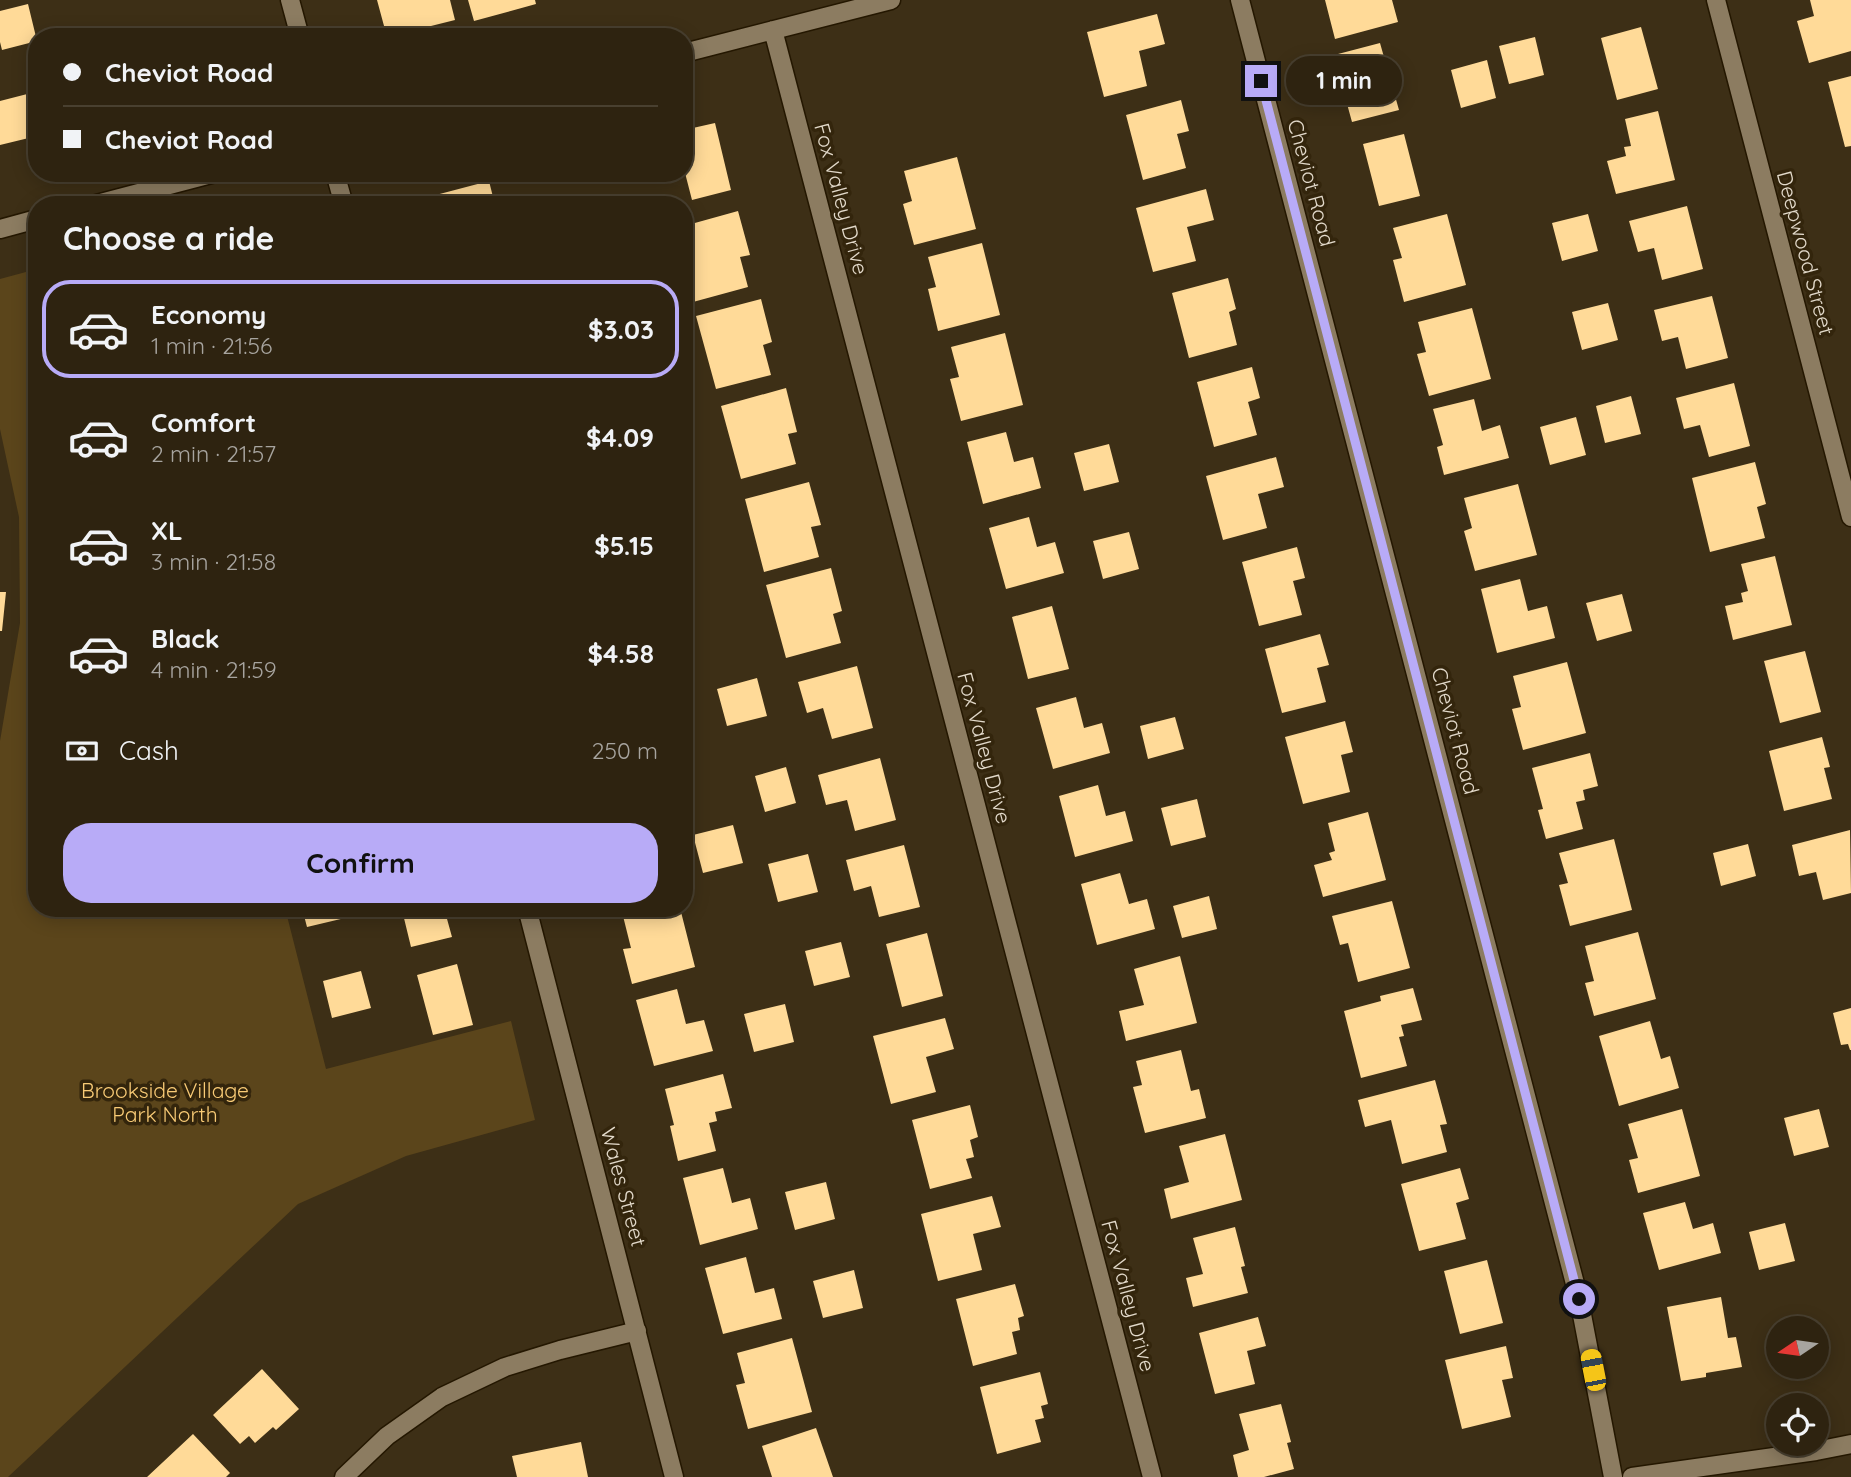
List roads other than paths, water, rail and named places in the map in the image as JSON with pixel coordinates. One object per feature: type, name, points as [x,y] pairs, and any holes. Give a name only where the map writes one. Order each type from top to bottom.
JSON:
[{"type":"street","points":[[290,0],[298,28]]},
{"type":"street","points":[[693,50],[891,0]]},
{"type":"street","name":"Cheviot Road","points":[[1240,0],[1579,1299],[1612,1477]]},
{"type":"street","name":"Deepwood Street","points":[[1716,0],[1851,517]]},
{"type":"street","name":"Fox Valley Drive","points":[[774,30],[1152,1477]]},
{"type":"street","points":[[127,196],[181,182]]},
{"type":"street","points":[[0,229],[28,221]]},
{"type":"street","name":"Wales Street","points":[[529,917],[674,1477]]},
{"type":"street","points":[[344,1477],[387,1436],[442,1397],[505,1367],[637,1331]]},
{"type":"street","points":[[1632,1477],[1851,1444]]},
{"type":"park label","name":"Brookside Village Park North","points":[[165,1103]]}]
